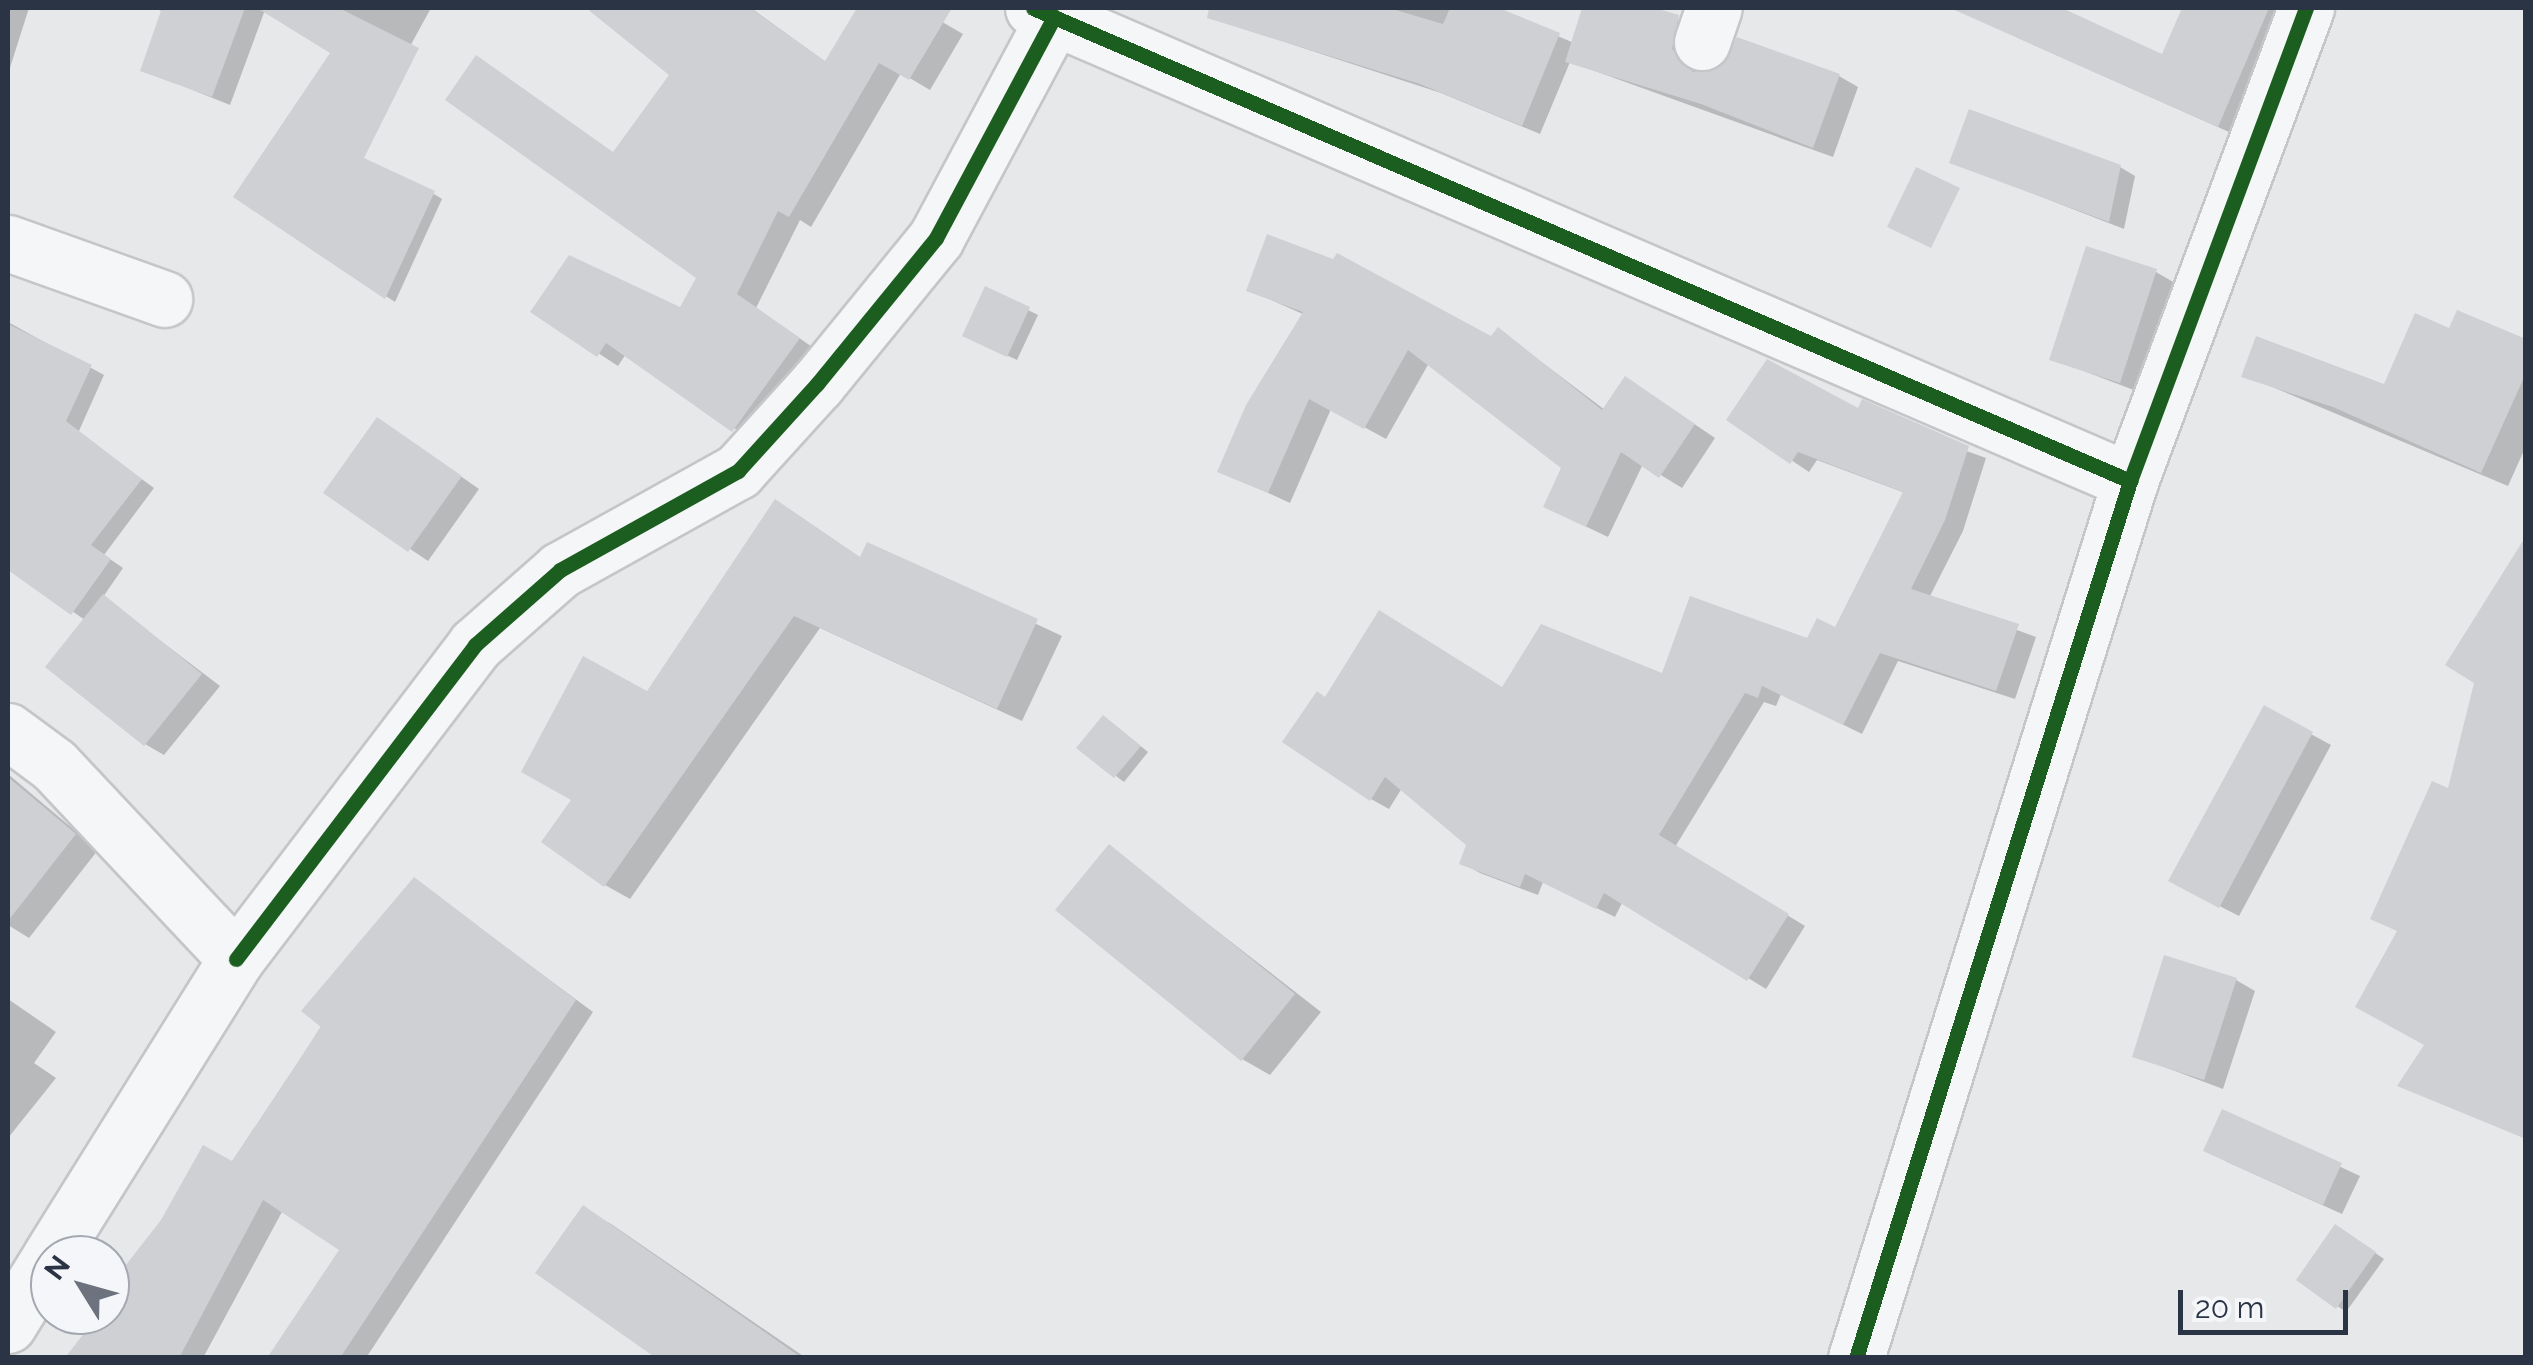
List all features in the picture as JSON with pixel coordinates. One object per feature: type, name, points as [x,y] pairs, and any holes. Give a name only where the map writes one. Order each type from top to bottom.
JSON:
[{"type":"street","points":[[1856,1358],[2130,481],[2306,8]]},
{"type":"street","points":[[63,1235],[236,959],[475,645],[560,570],[738,471],[817,384],[936,238],[1044,12],[2130,481]]},
{"type":"street","points":[[8,243],[164,299]]},
{"type":"street","points":[[8,731],[54,766],[236,959]]},
{"type":"street","points":[[8,1325],[30,1289]]},
{"type":"building","points":[[162,8],[245,8],[212,97],[140,71]]},
{"type":"building","points":[[257,8],[339,8],[419,48],[364,158],[435,191],[385,299],[233,197],[330,53]]},
{"type":"building","points":[[586,8],[750,8],[825,61],[857,8],[952,8],[909,80],[879,63],[789,217],[778,211],[737,294],[800,338],[732,432],[606,343],[597,357],[530,312],[569,255],[680,307],[696,278],[445,100],[476,55],[613,152],[669,75]]},
{"type":"building","points":[[1209,8],[1389,8],[1443,24],[1450,8],[1499,8],[1560,33],[1522,126],[1420,84],[1207,18]]},
{"type":"building","points":[[1582,8],[1655,8],[1679,15],[1672,49],[1693,72],[1722,66],[1737,37],[1840,74],[1813,148],[1701,104],[1565,62]]},
{"type":"building","points":[[1950,8],[2062,8],[2162,54],[2182,8],[2269,8],[2218,127]]},
{"type":"building","points":[[1969,109],[2121,165],[2109,222],[1949,163]]},
{"type":"building","points":[[1916,167],[1960,188],[1931,248],[1887,227]]},
{"type":"building","points":[[1267,234],[1333,259],[1337,253],[1491,336],[1498,327],[1602,410],[1625,376],[1695,424],[1659,478],[1621,452],[1586,527],[1543,507],[1561,468],[1408,350],[1364,429],[1309,399],[1268,493],[1217,472],[1246,405],[1303,312],[1246,291]]},
{"type":"building","points":[[2086,246],[2157,269],[2120,383],[2049,360]]},
{"type":"building","points":[[985,286],[1030,307],[1007,357],[962,336]]},
{"type":"building","points":[[2457,310],[2526,339],[2526,373],[2481,473],[2333,407],[2241,377],[2256,336],[2384,384],[2415,313],[2449,328]]},
{"type":"building","points":[[8,324],[92,365],[66,421],[142,479],[91,545],[111,559],[71,615],[8,570]]},
{"type":"building","points":[[1767,359],[1858,408],[1862,399],[1969,446],[1945,520],[1911,589],[2019,624],[1996,691],[1880,653],[1843,725],[1762,686],[1758,698],[1745,693],[1659,835],[1789,914],[1747,981],[1604,893],[1596,909],[1525,874],[1520,887],[1459,864],[1466,845],[1385,777],[1370,801],[1282,742],[1317,691],[1325,697],[1379,610],[1502,687],[1541,624],[1662,673],[1690,596],[1807,638],[1817,618],[1835,627],[1903,492],[1798,452],[1790,464],[1726,420]]},
{"type":"building","points":[[377,417],[462,476],[408,552],[323,493]]},
{"type":"building","points":[[775,499],[860,557],[867,542],[1038,619],[997,709],[794,616],[604,887],[541,842],[571,800],[521,772],[583,656],[647,691]]},
{"type":"building","points":[[2526,536],[2526,1139],[2397,1086],[2424,1045],[2355,1007],[2397,931],[2370,919],[2432,781],[2448,788],[2474,683],[2445,665]]},
{"type":"building","points":[[103,594],[202,674],[144,746],[45,667]]},
{"type":"building","points":[[2264,705],[2313,732],[2219,908],[2168,881]]},
{"type":"building","points":[[1103,715],[1141,746],[1114,778],[1076,748]]},
{"type":"building","points":[[8,777],[76,834],[8,921]]},
{"type":"building","points":[[1109,844],[1295,994],[1241,1061],[1055,910]]},
{"type":"building","points":[[414,877],[576,1000],[340,1358],[267,1358],[339,1250],[263,1200],[179,1358],[65,1358],[83,1335],[130,1335],[130,1260],[161,1220],[203,1145],[232,1161],[321,1027],[301,1011]]},
{"type":"building","points":[[2164,955],[2237,978],[2204,1080],[2132,1057]]},
{"type":"building","points":[[2222,1109],[2342,1163],[2323,1205],[2203,1151]]},
{"type":"building","points":[[583,1205],[802,1358],[656,1358],[535,1273]]},
{"type":"building","points":[[2335,1224],[2376,1252],[2336,1309],[2296,1280]]},
{"type":"cycle path","points":[[1033,8],[2130,481]]},
{"type":"cycle path","points":[[1856,1358],[2130,481],[2306,8]]},
{"type":"cycle path","points":[[236,959],[475,645],[560,570],[738,471],[817,384],[936,238],[1054,17]]}]
